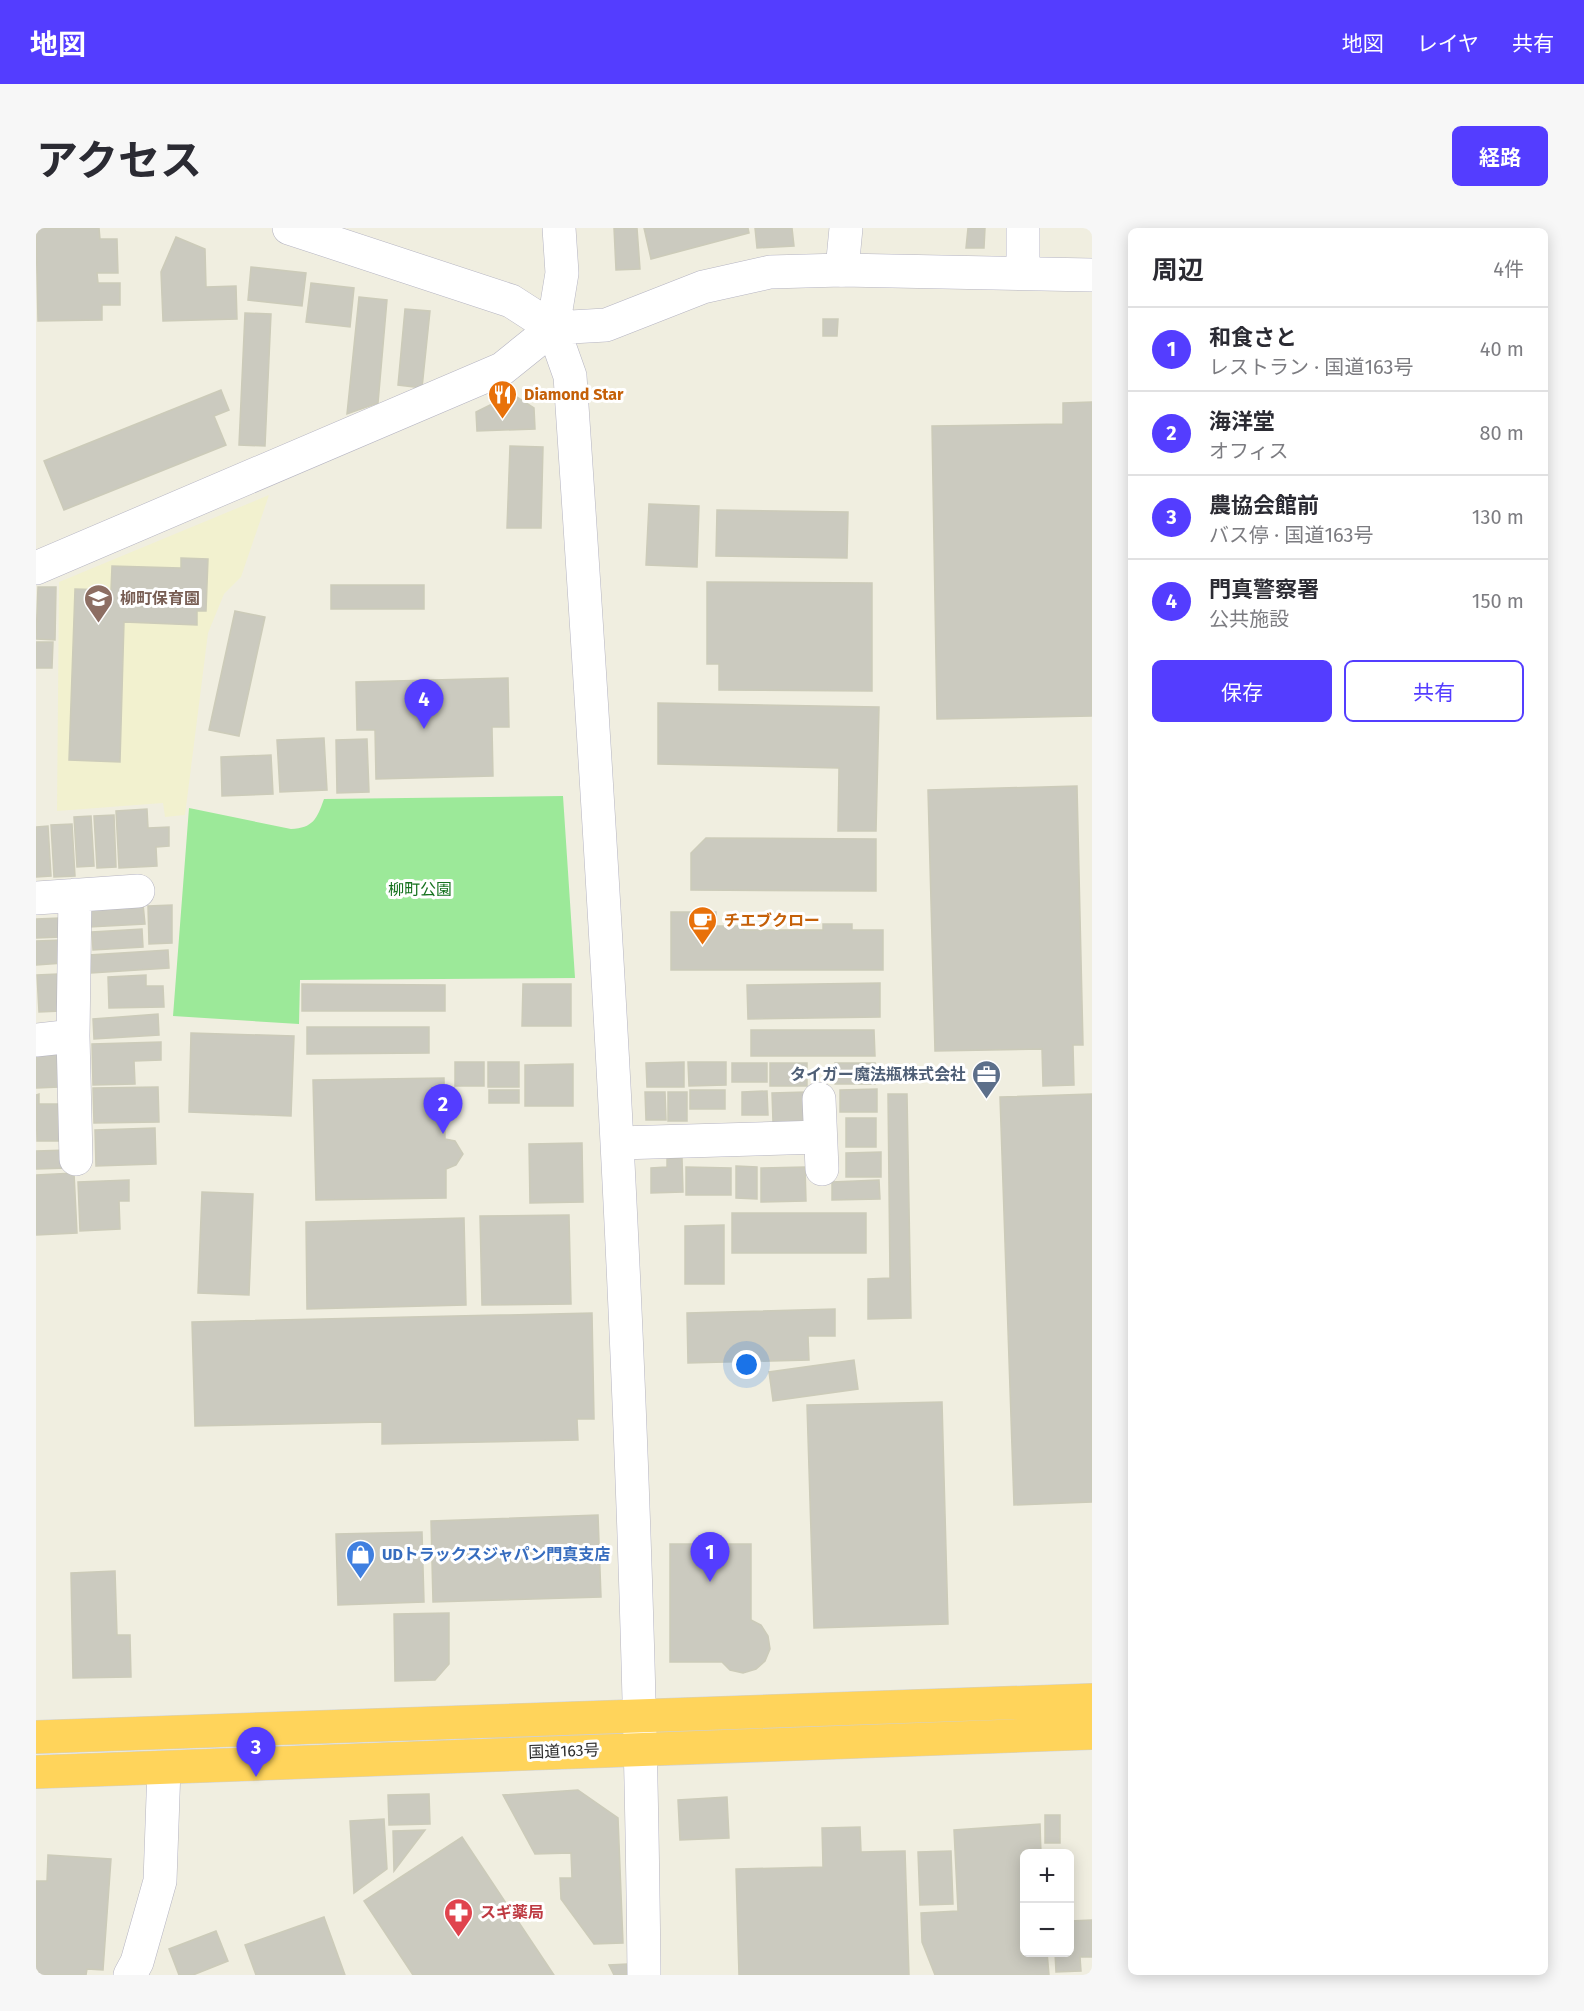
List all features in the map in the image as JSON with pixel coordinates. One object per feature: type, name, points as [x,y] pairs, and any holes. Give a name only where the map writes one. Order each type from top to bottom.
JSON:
[{"type":"highway","name":"国道163号","points":[[36,1772],[164,1768],[1092,1700]]},
{"type":"highway","name":"国道163号","points":[[36,1737],[641,1732],[1092,1733]]},
{"type":"street","points":[[290,228],[511,301],[553,328]]},
{"type":"street","points":[[559,228],[562,273],[553,328],[570,376],[619,1143],[641,1732],[644,1975]]},
{"type":"street","points":[[842,270],[846,228]]},
{"type":"street","points":[[1023,228],[1023,273]]},
{"type":"street","points":[[36,568],[502,369],[553,328],[606,325],[703,287],[770,272],[842,270],[1092,275]]},
{"type":"street","points":[[36,898],[138,891]]},
{"type":"street","points":[[75,895],[73,1036],[76,1159]]},
{"type":"street","points":[[36,1040],[73,1036]]},
{"type":"street","points":[[619,1143],[821,1153],[819,1099]]},
{"type":"street","points":[[130,1975],[137,1962],[160,1881],[164,1768]]},
{"type":"shaded area","points":[[269,495],[241,577],[224,594],[208,633],[185,815],[165,817],[163,803],[57,811],[59,582]]},
{"type":"green space","name":"柳町公園","points":[[563,796],[575,978],[300,980],[299,1024],[173,1016],[189,808],[291,829],[304,827],[313,821],[324,799]]},
{"type":"building","points":[[36,228],[99,228],[100,239],[117,239],[118,273],[97,273],[98,283],[120,283],[120,305],[102,305],[102,320],[38,321]]},
{"type":"building","points":[[614,228],[637,228],[640,269],[616,270]]},
{"type":"building","points":[[644,228],[748,228],[749,233],[651,259]]},
{"type":"building","points":[[755,228],[792,228],[794,246],[757,248]]},
{"type":"building","points":[[968,228],[985,228],[984,248],[966,248]]},
{"type":"building","points":[[176,237],[205,249],[206,287],[236,286],[237,319],[163,321],[161,272]]},
{"type":"building","points":[[251,267],[306,273],[302,306],[248,300]]},
{"type":"building","points":[[311,283],[354,288],[350,327],[306,322]]},
{"type":"building","points":[[359,297],[387,300],[378,403],[347,414]]},
{"type":"building","points":[[405,309],[430,311],[422,388],[398,385]]},
{"type":"building","points":[[245,313],[271,314],[265,446],[239,445]]},
{"type":"building","points":[[823,319],[838,319],[837,336],[823,336]]},
{"type":"building","points":[[221,390],[229,410],[214,416],[226,445],[64,510],[44,461]]},
{"type":"building","points":[[512,394],[534,408],[535,429],[477,431],[476,412]]},
{"type":"building","points":[[1092,402],[1092,716],[937,719],[932,426],[1063,424],[1063,403]]},
{"type":"building","points":[[510,446],[543,447],[541,528],[507,528]]},
{"type":"building","points":[[649,504],[699,506],[697,567],[646,565]]},
{"type":"building","points":[[717,510],[848,512],[847,558],[716,556]]},
{"type":"building","points":[[181,558],[208,559],[206,611],[197,611],[197,625],[124,622],[120,762],[69,760],[75,589],[111,590],[112,566],[181,568]]},
{"type":"building","points":[[707,582],[872,583],[872,691],[719,690],[719,664],[707,664]]},
{"type":"building","points":[[331,585],[424,585],[424,609],[331,609]]},
{"type":"building","points":[[38,587],[56,587],[55,640],[36,639]]},
{"type":"building","points":[[235,611],[265,617],[239,736],[209,730]]},
{"type":"building","points":[[36,642],[53,642],[52,668],[36,668]]},
{"type":"building","points":[[508,678],[509,727],[492,727],[493,776],[376,779],[375,730],[357,730],[356,682]]},
{"type":"building","points":[[658,703],[879,707],[876,831],[838,831],[839,768],[658,764]]},
{"type":"building","points":[[324,738],[327,790],[280,792],[277,740]]},
{"type":"building","points":[[367,739],[369,792],[337,793],[336,740]]},
{"type":"building","points":[[271,755],[273,794],[222,796],[221,757]]},
{"type":"building","points":[[1077,786],[1083,1045],[1073,1045],[1074,1085],[1043,1086],[1042,1049],[935,1051],[928,790]]},
{"type":"building","points":[[147,809],[148,828],[169,827],[169,846],[156,847],[157,866],[119,868],[116,811]]},
{"type":"building","points":[[114,815],[116,867],[97,868],[94,816]]},
{"type":"building","points":[[91,816],[94,866],[77,867],[74,817]]},
{"type":"building","points":[[72,824],[75,876],[54,877],[51,825]]},
{"type":"building","points":[[48,826],[51,876],[36,877],[36,827]]},
{"type":"building","points":[[706,838],[876,839],[876,891],[691,890],[691,853]]},
{"type":"building","points":[[143,904],[145,924],[89,927],[88,907]]},
{"type":"building","points":[[172,905],[172,943],[149,944],[148,906]]},
{"type":"building","points":[[671,912],[716,912],[716,926],[744,926],[744,930],[823,930],[823,924],[852,924],[852,930],[883,930],[883,970],[671,970]]},
{"type":"building","points":[[60,918],[61,937],[36,938],[36,919]]},
{"type":"building","points":[[142,929],[143,947],[93,950],[92,932]]},
{"type":"building","points":[[62,940],[63,963],[36,965],[36,941]]},
{"type":"building","points":[[168,950],[169,968],[91,973],[89,955]]},
{"type":"building","points":[[58,974],[61,1011],[39,1012],[37,975]]},
{"type":"building","points":[[146,975],[146,986],[163,986],[164,1007],[109,1008],[108,977]]},
{"type":"building","points":[[880,983],[880,1017],[748,1019],[747,985]]},
{"type":"building","points":[[302,984],[445,985],[445,1011],[302,1011]]},
{"type":"building","points":[[523,984],[571,984],[571,1026],[522,1026]]},
{"type":"building","points":[[158,1014],[159,1035],[94,1039],[93,1019]]},
{"type":"building","points":[[307,1027],[429,1027],[429,1053],[307,1054]]},
{"type":"building","points":[[751,1030],[874,1030],[875,1056],[751,1056]]},
{"type":"building","points":[[191,1033],[294,1036],[291,1116],[189,1112]]},
{"type":"building","points":[[161,1042],[161,1060],[134,1061],[135,1084],[93,1085],[92,1044]]},
{"type":"building","points":[[58,1048],[59,1087],[36,1088],[36,1049]]},
{"type":"building","points":[[455,1062],[484,1062],[484,1086],[455,1086]]},
{"type":"building","points":[[488,1062],[519,1062],[519,1087],[488,1087]]},
{"type":"building","points":[[684,1062],[684,1087],[647,1087],[646,1063]]},
{"type":"building","points":[[688,1062],[726,1062],[726,1085],[689,1086]]},
{"type":"building","points":[[732,1063],[767,1063],[767,1082],[732,1082]]},
{"type":"building","points":[[770,1063],[807,1063],[807,1086],[770,1086]]},
{"type":"building","points":[[835,1063],[875,1063],[875,1084],[835,1084]]},
{"type":"building","points":[[573,1064],[573,1106],[525,1106],[525,1065]]},
{"type":"building","points":[[444,1078],[445,1139],[455,1141],[463,1154],[456,1165],[446,1169],[446,1198],[316,1200],[313,1080]]},
{"type":"building","points":[[158,1087],[159,1122],[94,1123],[93,1088]]},
{"type":"building","points":[[877,1089],[877,1112],[840,1112],[840,1090]]},
{"type":"building","points":[[489,1090],[519,1090],[519,1103],[489,1103]]},
{"type":"building","points":[[690,1090],[725,1090],[725,1109],[690,1109]]},
{"type":"building","points":[[767,1091],[768,1115],[742,1115],[742,1092]]},
{"type":"building","points":[[645,1092],[665,1092],[666,1120],[646,1120]]},
{"type":"building","points":[[668,1092],[687,1092],[687,1121],[668,1121]]},
{"type":"building","points":[[806,1092],[806,1122],[773,1122],[772,1093]]},
{"type":"building","points":[[39,1094],[39,1104],[58,1104],[60,1141],[37,1141],[36,1095]]},
{"type":"building","points":[[888,1094],[907,1094],[911,1318],[868,1319],[868,1279],[890,1278]]},
{"type":"building","points":[[1092,1094],[1092,1502],[1014,1505],[1000,1097]]},
{"type":"building","points":[[846,1118],[876,1118],[876,1147],[846,1147]]},
{"type":"building","points":[[155,1128],[156,1164],[96,1166],[95,1130]]},
{"type":"building","points":[[582,1143],[583,1202],[530,1203],[529,1144]]},
{"type":"building","points":[[68,1150],[68,1168],[36,1169],[36,1151]]},
{"type":"building","points":[[881,1152],[881,1177],[846,1177],[846,1153]]},
{"type":"building","points":[[682,1158],[683,1192],[651,1193],[651,1168],[667,1167],[667,1159]]},
{"type":"building","points":[[736,1166],[757,1167],[757,1199],[736,1198]]},
{"type":"building","points":[[686,1167],[731,1168],[731,1195],[686,1195]]},
{"type":"building","points":[[805,1167],[806,1201],[761,1202],[761,1168]]},
{"type":"building","points":[[74,1173],[77,1233],[36,1235],[36,1175]]},
{"type":"building","points":[[129,1180],[129,1201],[119,1201],[120,1229],[80,1231],[78,1182]]},
{"type":"building","points":[[879,1180],[880,1199],[832,1200],[832,1182]]},
{"type":"building","points":[[202,1192],[253,1194],[249,1295],[198,1293]]},
{"type":"building","points":[[732,1213],[866,1213],[866,1253],[732,1253]]},
{"type":"building","points":[[569,1215],[571,1304],[482,1305],[480,1216]]},
{"type":"building","points":[[464,1218],[466,1305],[307,1309],[306,1222]]},
{"type":"building","points":[[724,1225],[724,1284],[685,1284],[685,1226]]},
{"type":"building","points":[[835,1309],[835,1336],[808,1336],[809,1360],[688,1363],[687,1313]]},
{"type":"building","points":[[592,1313],[594,1419],[577,1419],[578,1440],[382,1444],[382,1422],[195,1426],[192,1322]]},
{"type":"building","points":[[854,1360],[858,1389],[773,1401],[769,1372]]},
{"type":"building","points":[[942,1402],[948,1624],[814,1628],[807,1405]]},
{"type":"building","points":[[598,1515],[601,1597],[433,1602],[431,1521]]},
{"type":"building","points":[[422,1532],[424,1602],[338,1605],[336,1534]]},
{"type":"building","points":[[670,1544],[751,1544],[751,1620],[761,1625],[768,1636],[770,1649],[765,1661],[756,1669],[743,1673],[730,1670],[722,1662],[670,1662]]},
{"type":"building","points":[[115,1571],[117,1635],[130,1635],[131,1677],[73,1678],[71,1573]]},
{"type":"building","points":[[449,1613],[449,1664],[435,1680],[395,1681],[394,1614]]},
{"type":"building","points":[[578,1790],[618,1818],[623,1943],[594,1944],[561,1899],[560,1878],[572,1878],[571,1853],[535,1854],[503,1795]]},
{"type":"building","points":[[429,1794],[430,1824],[389,1825],[388,1795]]},
{"type":"building","points":[[727,1797],[729,1838],[680,1840],[678,1800]]},
{"type":"building","points":[[1045,1815],[1060,1815],[1060,1843],[1045,1843]]},
{"type":"building","points":[[384,1819],[387,1869],[354,1893],[350,1821]]},
{"type":"building","points":[[1040,1824],[1041,1849],[1020,1849],[1020,1957],[1047,1957],[1049,1975],[935,1975],[922,1942],[921,1913],[958,1911],[954,1830]]},
{"type":"building","points":[[860,1827],[861,1852],[905,1851],[909,1975],[739,1975],[736,1869],[823,1867],[822,1828]]},
{"type":"building","points":[[425,1830],[394,1871],[393,1831]]},
{"type":"building","name":"スギ薬局","points":[[462,1837],[554,1975],[413,1975],[364,1901]]},
{"type":"building","points":[[951,1851],[953,1904],[920,1905],[918,1852]]},
{"type":"building","points":[[48,1855],[111,1859],[103,1970],[87,1969],[86,1975],[36,1975],[36,1881],[47,1881]]},
{"type":"building","points":[[324,1917],[345,1975],[256,1975],[245,1945]]},
{"type":"building","points":[[1092,1920],[1092,1957],[1080,1957],[1081,1971],[1056,1972],[1055,1957],[1074,1957],[1074,1921]]},
{"type":"building","points":[[216,1931],[228,1961],[193,1975],[179,1975],[169,1949]]},
{"type":"building","points":[[627,1964],[627,1975],[614,1975],[609,1965]]},
{"type":"place","name":"Diamond Star","points":[[503,420]]},
{"type":"place","name":"柳町保育園","points":[[99,624]]},
{"type":"place","name":"門真警察署","points":[[424,729]]},
{"type":"place","name":"チエブクロー","points":[[703,946]]},
{"type":"place","name":"タイガー魔法瓶株式会社","points":[[987,1100]]},
{"type":"place","name":"海洋堂","points":[[443,1134]]},
{"type":"place","name":"UDトラックスジャパン門真支店","points":[[361,1580]]},
{"type":"place","name":"和食さと","points":[[710,1582]]},
{"type":"place","name":"農協会館前","points":[[256,1777]]},
{"type":"place","name":"スギ薬局","points":[[459,1938]]}]
